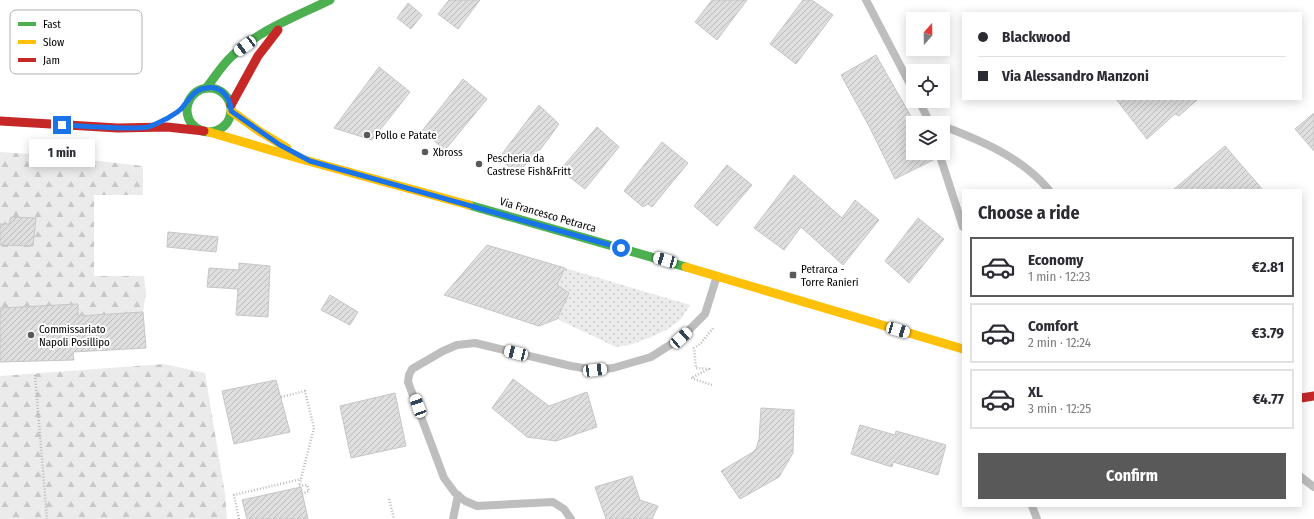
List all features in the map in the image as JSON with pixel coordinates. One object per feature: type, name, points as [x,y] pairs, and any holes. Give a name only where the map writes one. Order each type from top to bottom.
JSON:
[{"type":"street","points":[[179,111],[193,94],[206,87],[233,55],[255,38],[330,0]]},
{"type":"street","points":[[0,121],[118,128],[168,127],[206,132],[216,131],[229,121],[231,108],[250,70],[270,38],[286,22]]},
{"type":"street","points":[[206,87],[216,88],[223,92],[228,98],[231,108]]},
{"type":"street","points":[[188,100],[186,113],[189,120],[194,127],[206,132]]},
{"type":"street","name":"Via Francesco Petrarca","points":[[231,108],[280,145],[310,161]]},
{"type":"street","points":[[148,127],[167,119]]},
{"type":"street","name":"Via Francesco Petrarca","points":[[206,132],[261,149],[310,161],[717,276],[962,349]]},
{"type":"street","points":[[1302,398],[1314,396]]},
{"type":"lane","points":[[866,0],[906,77]]},
{"type":"lane","points":[[950,129],[1000,150],[1031,172],[1048,189]]},
{"type":"lane","points":[[941,160],[962,225]]},
{"type":"lane","points":[[571,519],[564,509],[552,502],[477,506],[465,502],[444,478],[408,382],[412,369],[443,351],[457,345],[475,343],[571,366],[595,370],[613,368],[652,357],[681,338],[705,314],[717,276]]},
{"type":"lane","points":[[1302,478],[1314,488]]},
{"type":"lane","points":[[453,519],[458,495]]},
{"type":"lane","points":[[1032,507],[1036,519]]},
{"type":"path","points":[[696,363],[696,368],[709,369],[691,378],[712,385]]},
{"type":"path","points":[[35,375],[47,519]]},
{"type":"path","points":[[281,397],[305,391],[314,428],[299,486],[307,484],[309,491],[302,494]]},
{"type":"path","points":[[239,519],[234,495],[301,479]]},
{"type":"path","points":[[389,499],[394,519]]},
{"type":"green space","points":[[0,152],[47,155],[143,166],[143,195],[94,195],[94,276],[144,276],[146,293],[143,312],[78,316],[77,304],[0,309]]},
{"type":"green space","points":[[565,268],[690,305],[681,319],[668,329],[629,345],[616,347],[557,319],[557,285]]},
{"type":"green space","points":[[164,364],[205,373],[225,494],[227,519],[0,519],[0,376]]},
{"type":"building","points":[[449,0],[480,0],[458,29],[438,14]]},
{"type":"building","points":[[712,0],[747,0],[717,40],[695,22]]},
{"type":"building","points":[[803,0],[812,0],[833,15],[796,64],[770,44]]},
{"type":"building","points":[[408,3],[422,15],[411,29],[397,18]]},
{"type":"building","points":[[876,55],[911,116],[906,116],[906,160],[933,160],[895,179],[869,126],[841,75]]},
{"type":"building","points":[[379,67],[410,92],[372,140],[334,128]]},
{"type":"building","points":[[463,79],[487,99],[445,150],[422,131]]},
{"type":"building","points":[[1117,100],[1197,100],[1179,116],[1175,114],[1147,139]]},
{"type":"building","points":[[539,105],[559,124],[540,150],[538,150],[517,174],[499,158]]},
{"type":"building","points":[[1314,113],[1314,151],[1295,129]]},
{"type":"building","points":[[597,127],[619,147],[585,189],[560,170]]},
{"type":"building","points":[[662,142],[688,163],[652,207],[648,204],[643,207],[624,191]]},
{"type":"building","points":[[1225,146],[1262,189],[1174,189]]},
{"type":"building","points":[[727,165],[752,185],[717,226],[694,206]]},
{"type":"building","points":[[794,175],[842,218],[855,200],[879,220],[843,265],[801,227],[784,250],[754,228]]},
{"type":"building","points":[[11,217],[36,218],[33,246],[0,245],[0,224],[9,224]]},
{"type":"building","points":[[918,218],[944,239],[909,283],[885,261]]},
{"type":"building","points":[[168,232],[218,237],[216,252],[167,247]]},
{"type":"building","points":[[487,245],[565,268],[557,285],[569,293],[557,319],[539,326],[444,295]]},
{"type":"building","points":[[239,263],[270,266],[268,317],[236,315],[238,289],[207,287],[209,268],[239,270]]},
{"type":"building","points":[[330,295],[358,312],[350,325],[321,310]]},
{"type":"building","points":[[78,304],[78,316],[143,312],[146,348],[73,352],[74,360],[0,362],[0,308]]},
{"type":"building","points":[[513,379],[549,406],[587,392],[597,427],[556,441],[527,437],[492,408]]},
{"type":"building","points":[[276,380],[290,432],[234,444],[222,391]]},
{"type":"building","points":[[395,393],[406,446],[351,458],[340,406]]},
{"type":"building","points":[[761,408],[794,410],[793,453],[779,477],[740,499],[721,471],[756,449],[759,439]]},
{"type":"building","points":[[860,425],[895,435],[896,431],[946,445],[938,475],[893,462],[892,467],[851,454]]},
{"type":"building","points":[[632,476],[640,500],[658,506],[652,519],[606,519],[595,487]]},
{"type":"building","points":[[301,487],[308,519],[247,519],[242,500]]},
{"type":"traffic: fast","points":[[207,87],[228,60],[254,39],[279,24],[330,0]]},
{"type":"traffic: fast","points":[[205,88],[213,88],[218,89],[225,94],[230,101],[231,110],[230,119],[225,126],[218,131],[205,132],[197,129],[190,122],[187,114],[187,106],[190,98],[197,91],[205,88]]},
{"type":"traffic: fast","points":[[469,205],[686,267]]},
{"type":"traffic: slow","points":[[231,111],[259,131],[287,148]]},
{"type":"traffic: slow","points":[[209,132],[469,205]]},
{"type":"traffic: slow","points":[[686,267],[962,349]]},
{"type":"traffic: jam","points":[[231,105],[258,56],[278,30]]},
{"type":"traffic: jam","points":[[0,121],[118,128],[167,127],[204,131]]},
{"type":"traffic: jam","points":[[1302,398],[1314,396]]},
{"type":"place","name":"Pollo e Patate","points":[[367,135]]},
{"type":"place","name":"Xbross","points":[[425,152]]},
{"type":"place","name":"Pescheria da Castrese Fish&Fritt","points":[[479,164]]},
{"type":"place","name":"Petrarca - Torre Ranieri","points":[[793,275]]},
{"type":"place","name":"Commissariato Napoli Posillipo","points":[[31,335]]},
{"type":"route","points":[[62,125],[118,128],[148,127],[167,119],[179,111],[193,94],[199,90],[206,87],[216,88],[223,92],[228,98],[231,111],[280,145],[310,161],[621,248]]}]
